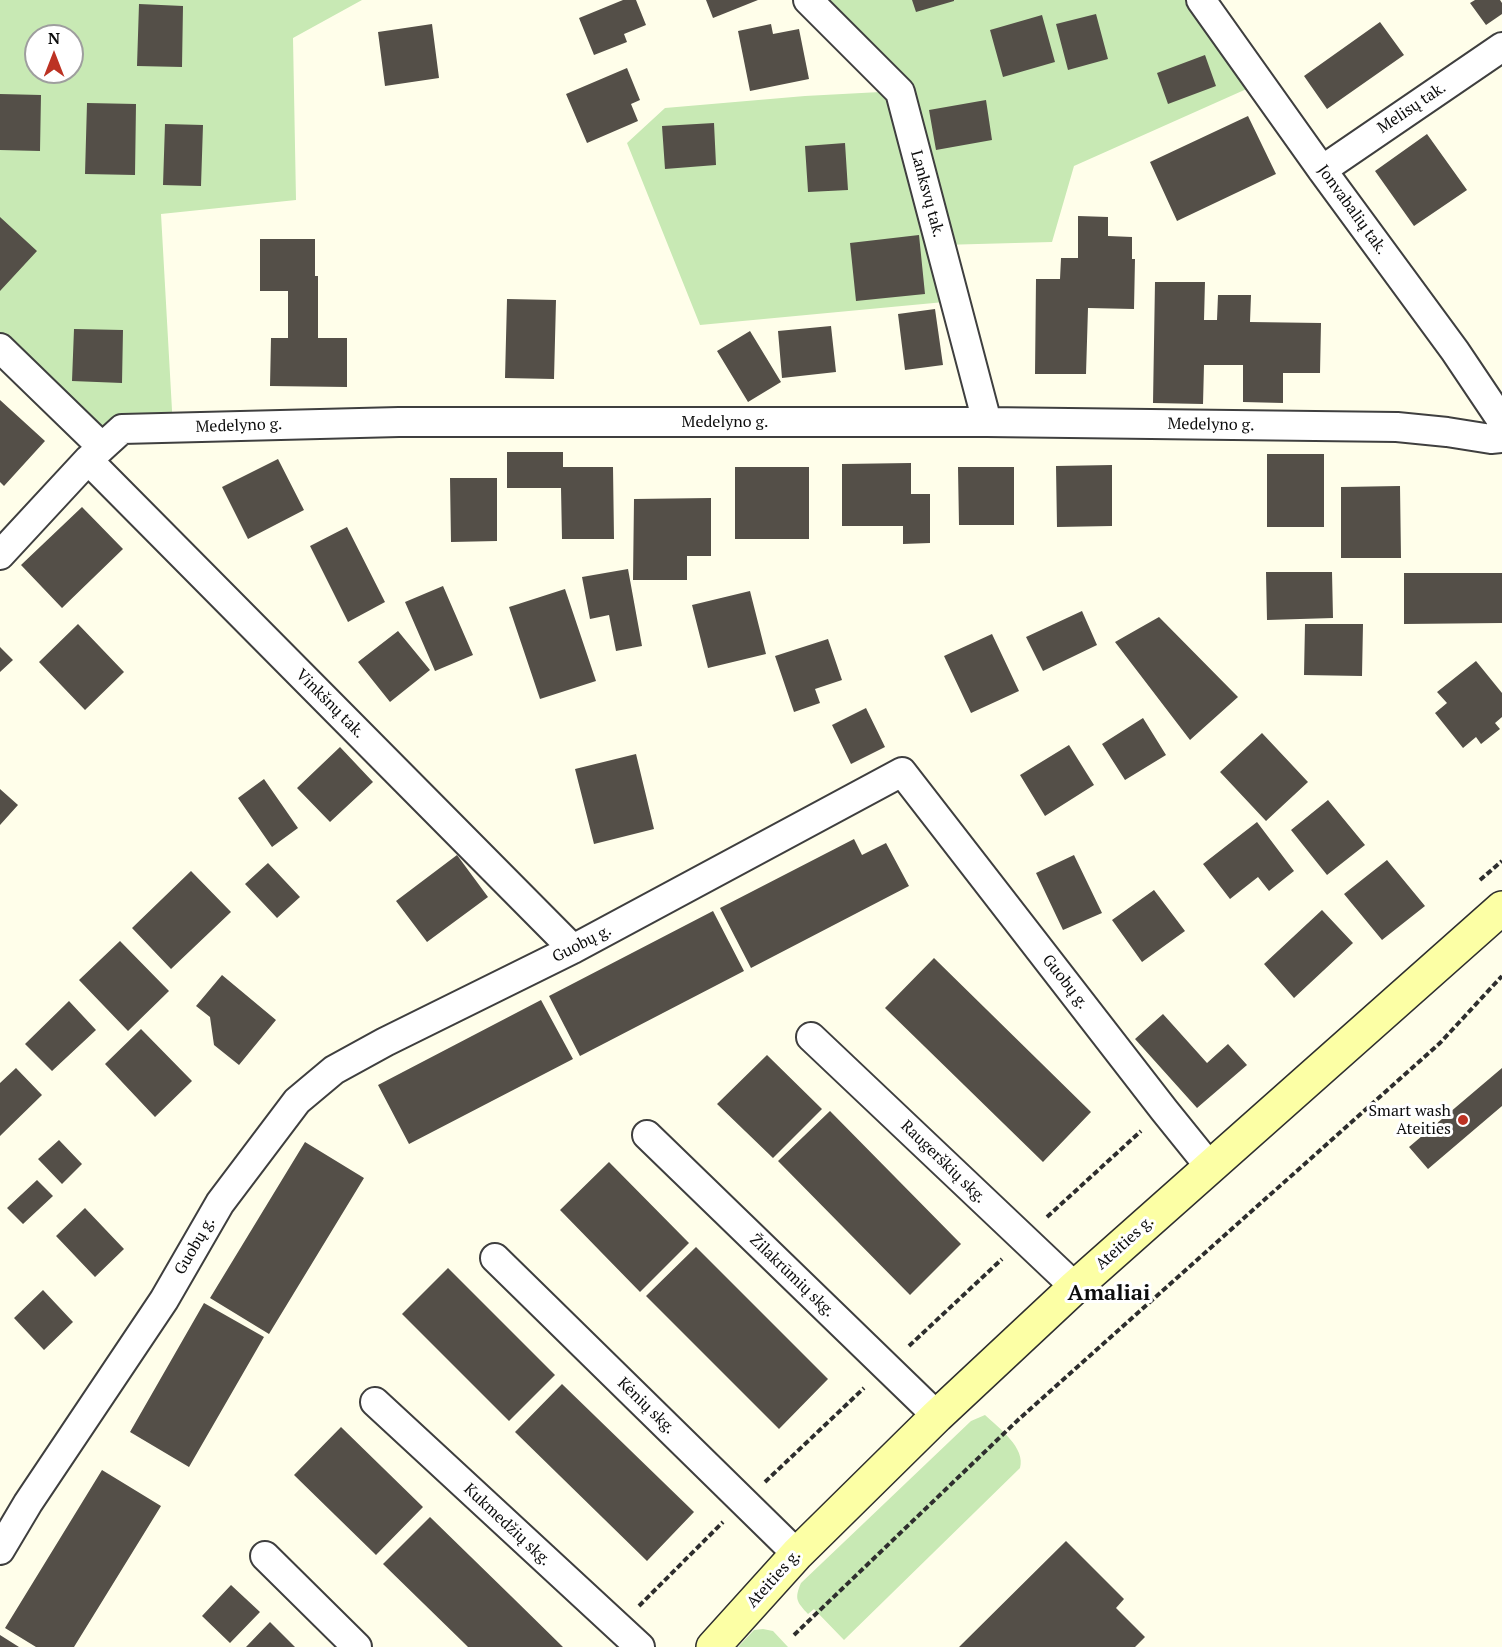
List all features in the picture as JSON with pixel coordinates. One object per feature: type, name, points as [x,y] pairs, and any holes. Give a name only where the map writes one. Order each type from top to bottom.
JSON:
[{"type":"street","name":"Lanksvų tak.","points":[[808,0],[900,92],[987,422]]},
{"type":"street","name":"Jonvabalių tak.","points":[[1201,0],[1455,351],[1502,421]]},
{"type":"street","name":"Melisų tak.","points":[[1322,170],[1502,47]]},
{"type":"street","name":"Vinkšnų tak.","points":[[0,348],[95,453],[573,949]]},
{"type":"street","name":"Medelyno g.","points":[[0,555],[95,453],[122,429],[399,422],[987,422],[1397,427],[1491,439],[1502,438]]},
{"type":"street","name":"Guobų g.","points":[[0,1550],[28,1503],[164,1300],[220,1203],[297,1101],[334,1070],[573,949],[902,772],[1210,1167]]},
{"type":"street","name":"Ateities g.","points":[[713,1647],[797,1554],[937,1416],[1075,1287],[1502,908]]},
{"type":"street","name":"Raugerškių skg.","points":[[811,1037],[1075,1287]]},
{"type":"street","name":"Žilakrūmių skg.","points":[[646,1135],[937,1416]]},
{"type":"street","name":"Kėnių skg.","points":[[495,1258],[797,1554]]},
{"type":"street","name":"Kukmedžių skg.","points":[[375,1402],[640,1647]]},
{"type":"street","points":[[265,1556],[357,1647]]},
{"type":"path","points":[[794,1635],[1019,1419],[1440,1043],[1502,976]]},
{"type":"green space","points":[[0,0],[362,0],[293,38],[296,200],[161,214],[173,428],[102,447],[0,348]]},
{"type":"green space","points":[[808,0],[1201,0],[1260,83],[1074,166],[1052,242],[941,245],[955,301],[700,325],[627,143],[665,108],[805,96],[899,91]]},
{"type":"green space","points":[[985,1415],[1004,1432],[1015,1446],[1021,1461],[1020,1468],[844,1640],[814,1609],[808,1614],[798,1600],[801,1583],[971,1421]]},
{"type":"green space","points":[[754,1630],[773,1631],[788,1647],[738,1647]]},
{"type":"building","points":[[623,0],[636,0],[646,25],[624,34],[627,42],[594,55],[579,18]]},
{"type":"building","points":[[706,0],[758,0],[713,18]]},
{"type":"building","points":[[912,0],[954,0],[954,1],[916,12]]},
{"type":"building","points":[[1475,0],[1500,0],[1502,14],[1486,25],[1470,3]]},
{"type":"building","points":[[139,4],[183,6],[182,67],[137,66]]},
{"type":"building","points":[[1096,14],[1108,59],[1068,70],[1056,24]]},
{"type":"building","points":[[1042,15],[1055,62],[1003,77],[990,30]]},
{"type":"building","points":[[1380,22],[1404,55],[1327,109],[1304,76]]},
{"type":"building","points":[[432,24],[439,78],[385,86],[378,32]]},
{"type":"building","points":[[771,24],[773,34],[799,29],[809,79],[750,91],[738,31]]},
{"type":"building","points":[[1205,55],[1216,86],[1168,104],[1157,73]]},
{"type":"building","points":[[627,68],[640,100],[631,104],[638,121],[587,143],[566,94]]},
{"type":"building","points":[[0,94],[41,95],[40,151],[0,150]]},
{"type":"building","points":[[986,100],[992,140],[936,150],[929,110]]},
{"type":"building","points":[[87,103],[136,104],[135,175],[85,174]]},
{"type":"building","points":[[1248,116],[1276,174],[1177,221],[1150,162]]},
{"type":"building","points":[[714,123],[716,165],[665,169],[662,126]]},
{"type":"building","points":[[165,124],[203,125],[201,186],[163,185]]},
{"type":"building","points":[[1427,134],[1467,190],[1414,226],[1375,171]]},
{"type":"building","points":[[845,143],[848,190],[808,192],[805,146]]},
{"type":"building","points":[[1078,216],[1108,217],[1108,236],[1132,237],[1132,259],[1135,259],[1134,309],[1088,308],[1086,374],[1035,374],[1036,279],[1060,279],[1061,258],[1078,258]]},
{"type":"building","points":[[0,217],[37,251],[0,291]]},
{"type":"building","points":[[919,235],[925,294],[856,301],[850,243]]},
{"type":"building","points":[[260,239],[315,239],[315,276],[318,276],[318,338],[347,338],[347,387],[270,386],[271,338],[288,338],[288,291],[260,291]]},
{"type":"building","points":[[1155,282],[1205,282],[1204,320],[1217,320],[1218,295],[1251,295],[1250,322],[1321,323],[1320,373],[1283,373],[1283,403],[1243,402],[1243,365],[1204,365],[1203,404],[1153,403]]},
{"type":"building","points":[[507,299],[556,300],[554,379],[505,378]]},
{"type":"building","points":[[935,309],[943,365],[905,370],[898,314]]},
{"type":"building","points":[[831,326],[836,372],[782,378],[778,331]]},
{"type":"building","points":[[74,329],[123,330],[122,383],[72,381]]},
{"type":"building","points":[[750,331],[781,382],[748,402],[717,351]]},
{"type":"building","points":[[0,400],[45,441],[4,486],[0,482]]},
{"type":"building","points":[[507,452],[563,452],[563,467],[613,467],[614,539],[562,539],[561,488],[507,488]]},
{"type":"building","points":[[1267,454],[1324,454],[1324,527],[1267,527]]},
{"type":"building","points":[[278,459],[304,510],[248,539],[222,487]]},
{"type":"building","points":[[911,463],[911,494],[930,494],[930,543],[903,544],[903,526],[842,526],[842,464]]},
{"type":"building","points":[[1112,465],[1112,526],[1057,527],[1056,466]]},
{"type":"building","points":[[735,467],[809,467],[809,539],[735,539]]},
{"type":"building","points":[[958,467],[1014,467],[1014,525],[959,525]]},
{"type":"building","points":[[450,478],[497,478],[497,541],[451,542]]},
{"type":"building","points":[[1400,486],[1401,558],[1341,558],[1341,487]]},
{"type":"building","points":[[711,498],[711,556],[687,556],[687,580],[633,580],[634,499]]},
{"type":"building","points":[[82,507],[123,549],[62,608],[21,565]]},
{"type":"building","points":[[347,527],[385,602],[348,622],[310,546]]},
{"type":"building","points":[[628,569],[642,646],[616,651],[609,615],[590,619],[582,577]]},
{"type":"building","points":[[1266,572],[1332,572],[1333,618],[1267,620]]},
{"type":"building","points":[[1404,573],[1502,573],[1502,623],[1404,624]]},
{"type":"building","points":[[443,586],[473,655],[435,671],[405,602]]},
{"type":"building","points":[[565,589],[596,681],[540,699],[509,607]]},
{"type":"building","points":[[750,591],[766,654],[708,668],[692,605]]},
{"type":"building","points":[[1082,611],[1097,645],[1043,671],[1026,637]]},
{"type":"building","points":[[1159,617],[1238,697],[1190,740],[1115,642]]},
{"type":"building","points":[[78,624],[124,672],[85,710],[39,662]]},
{"type":"building","points":[[1305,624],[1363,624],[1362,676],[1304,675]]},
{"type":"building","points":[[398,631],[430,670],[390,702],[358,662]]},
{"type":"building","points":[[992,634],[1019,691],[971,713],[944,656]]},
{"type":"building","points":[[828,639],[842,680],[815,689],[820,703],[794,712],[775,656]]},
{"type":"building","points":[[0,647],[13,660],[0,672]]},
{"type":"building","points":[[1476,661],[1502,693],[1502,717],[1495,723],[1500,729],[1481,744],[1476,737],[1463,748],[1435,713],[1447,703],[1437,692]]},
{"type":"building","points":[[866,708],[885,747],[851,764],[832,725]]},
{"type":"building","points":[[1143,718],[1166,755],[1125,780],[1102,744]]},
{"type":"building","points":[[1262,733],[1308,782],[1266,821],[1220,772]]},
{"type":"building","points":[[1069,745],[1094,785],[1045,816],[1020,775]]},
{"type":"building","points":[[340,747],[373,782],[330,822],[297,788]]},
{"type":"building","points":[[636,754],[654,829],[594,844],[575,769]]},
{"type":"building","points":[[264,779],[298,828],[272,847],[238,798]]},
{"type":"building","points":[[0,789],[18,805],[0,825]]},
{"type":"building","points":[[1328,800],[1365,845],[1327,875],[1291,830]]},
{"type":"building","points":[[1257,822],[1294,871],[1269,891],[1258,877],[1230,899],[1203,864]]},
{"type":"building","points":[[854,839],[862,855],[886,843],[909,886],[751,968],[720,908]]},
{"type":"building","points":[[457,855],[488,897],[427,942],[396,901]]},
{"type":"building","points":[[1074,855],[1102,913],[1063,930],[1036,873]]},
{"type":"building","points":[[1387,860],[1425,906],[1382,940],[1344,894]]},
{"type":"building","points":[[268,863],[300,897],[277,918],[245,884]]},
{"type":"building","points":[[191,871],[231,912],[171,969],[132,928]]},
{"type":"building","points":[[1154,890],[1185,931],[1142,962],[1112,920]]},
{"type":"building","points":[[1322,910],[1353,943],[1294,998],[1264,964]]},
{"type":"building","points":[[713,911],[744,971],[580,1056],[549,996]]},
{"type":"building","points":[[120,941],[169,991],[128,1031],[79,980]]},
{"type":"building","points":[[934,958],[1091,1112],[1043,1162],[885,1008]]},
{"type":"building","points":[[222,975],[276,1020],[239,1065],[214,1045],[210,1017],[196,1006]]},
{"type":"building","points":[[541,1000],[573,1059],[409,1144],[378,1085]]},
{"type":"building","points":[[69,1001],[96,1030],[52,1071],[25,1044]]},
{"type":"building","points":[[1163,1014],[1207,1063],[1228,1044],[1247,1065],[1197,1108],[1135,1039]]},
{"type":"building","points":[[141,1029],[192,1081],[155,1117],[105,1064]]},
{"type":"building","points":[[767,1055],[822,1109],[773,1158],[717,1104]]},
{"type":"building","points":[[16,1068],[42,1095],[0,1136],[0,1083]]},
{"type":"building","name":"Smart wash Ateities","points":[[1502,1068],[1502,1106],[1428,1169],[1409,1147]]},
{"type":"building","points":[[830,1111],[961,1244],[910,1295],[778,1161]]},
{"type":"building","points":[[59,1140],[82,1164],[62,1184],[38,1159]]},
{"type":"building","points":[[305,1142],[364,1178],[269,1334],[210,1298]]},
{"type":"building","points":[[609,1162],[689,1243],[640,1292],[560,1210]]},
{"type":"building","points":[[37,1180],[53,1196],[23,1224],[7,1208]]},
{"type":"building","points":[[85,1208],[124,1249],[95,1277],[56,1236]]},
{"type":"building","points":[[696,1247],[828,1379],[779,1429],[646,1296]]},
{"type":"building","points":[[448,1268],[555,1375],[509,1421],[402,1314]]},
{"type":"building","points":[[43,1290],[73,1322],[44,1350],[14,1318]]},
{"type":"building","points":[[204,1303],[264,1337],[189,1467],[130,1432]]},
{"type":"building","points":[[562,1384],[694,1512],[647,1561],[515,1432]]},
{"type":"building","points":[[341,1427],[423,1507],[376,1555],[294,1475]]},
{"type":"building","points":[[102,1470],[161,1506],[74,1647],[36,1647],[5,1628]]},
{"type":"building","points":[[430,1517],[563,1647],[468,1647],[383,1564]]},
{"type":"building","points":[[1066,1541],[1124,1599],[1116,1608],[1145,1637],[1135,1647],[959,1647]]},
{"type":"building","points":[[231,1585],[260,1612],[230,1643],[202,1616]]},
{"type":"building","points":[[270,1622],[295,1647],[246,1647]]},
{"type":"building","points":[[0,1635],[19,1647],[0,1647]]},
{"type":"place","name":"Smart wash Ateities","points":[[1463,1120]]},
{"type":"district","name":"Amaliai","points":[[1109,1294]]}]
